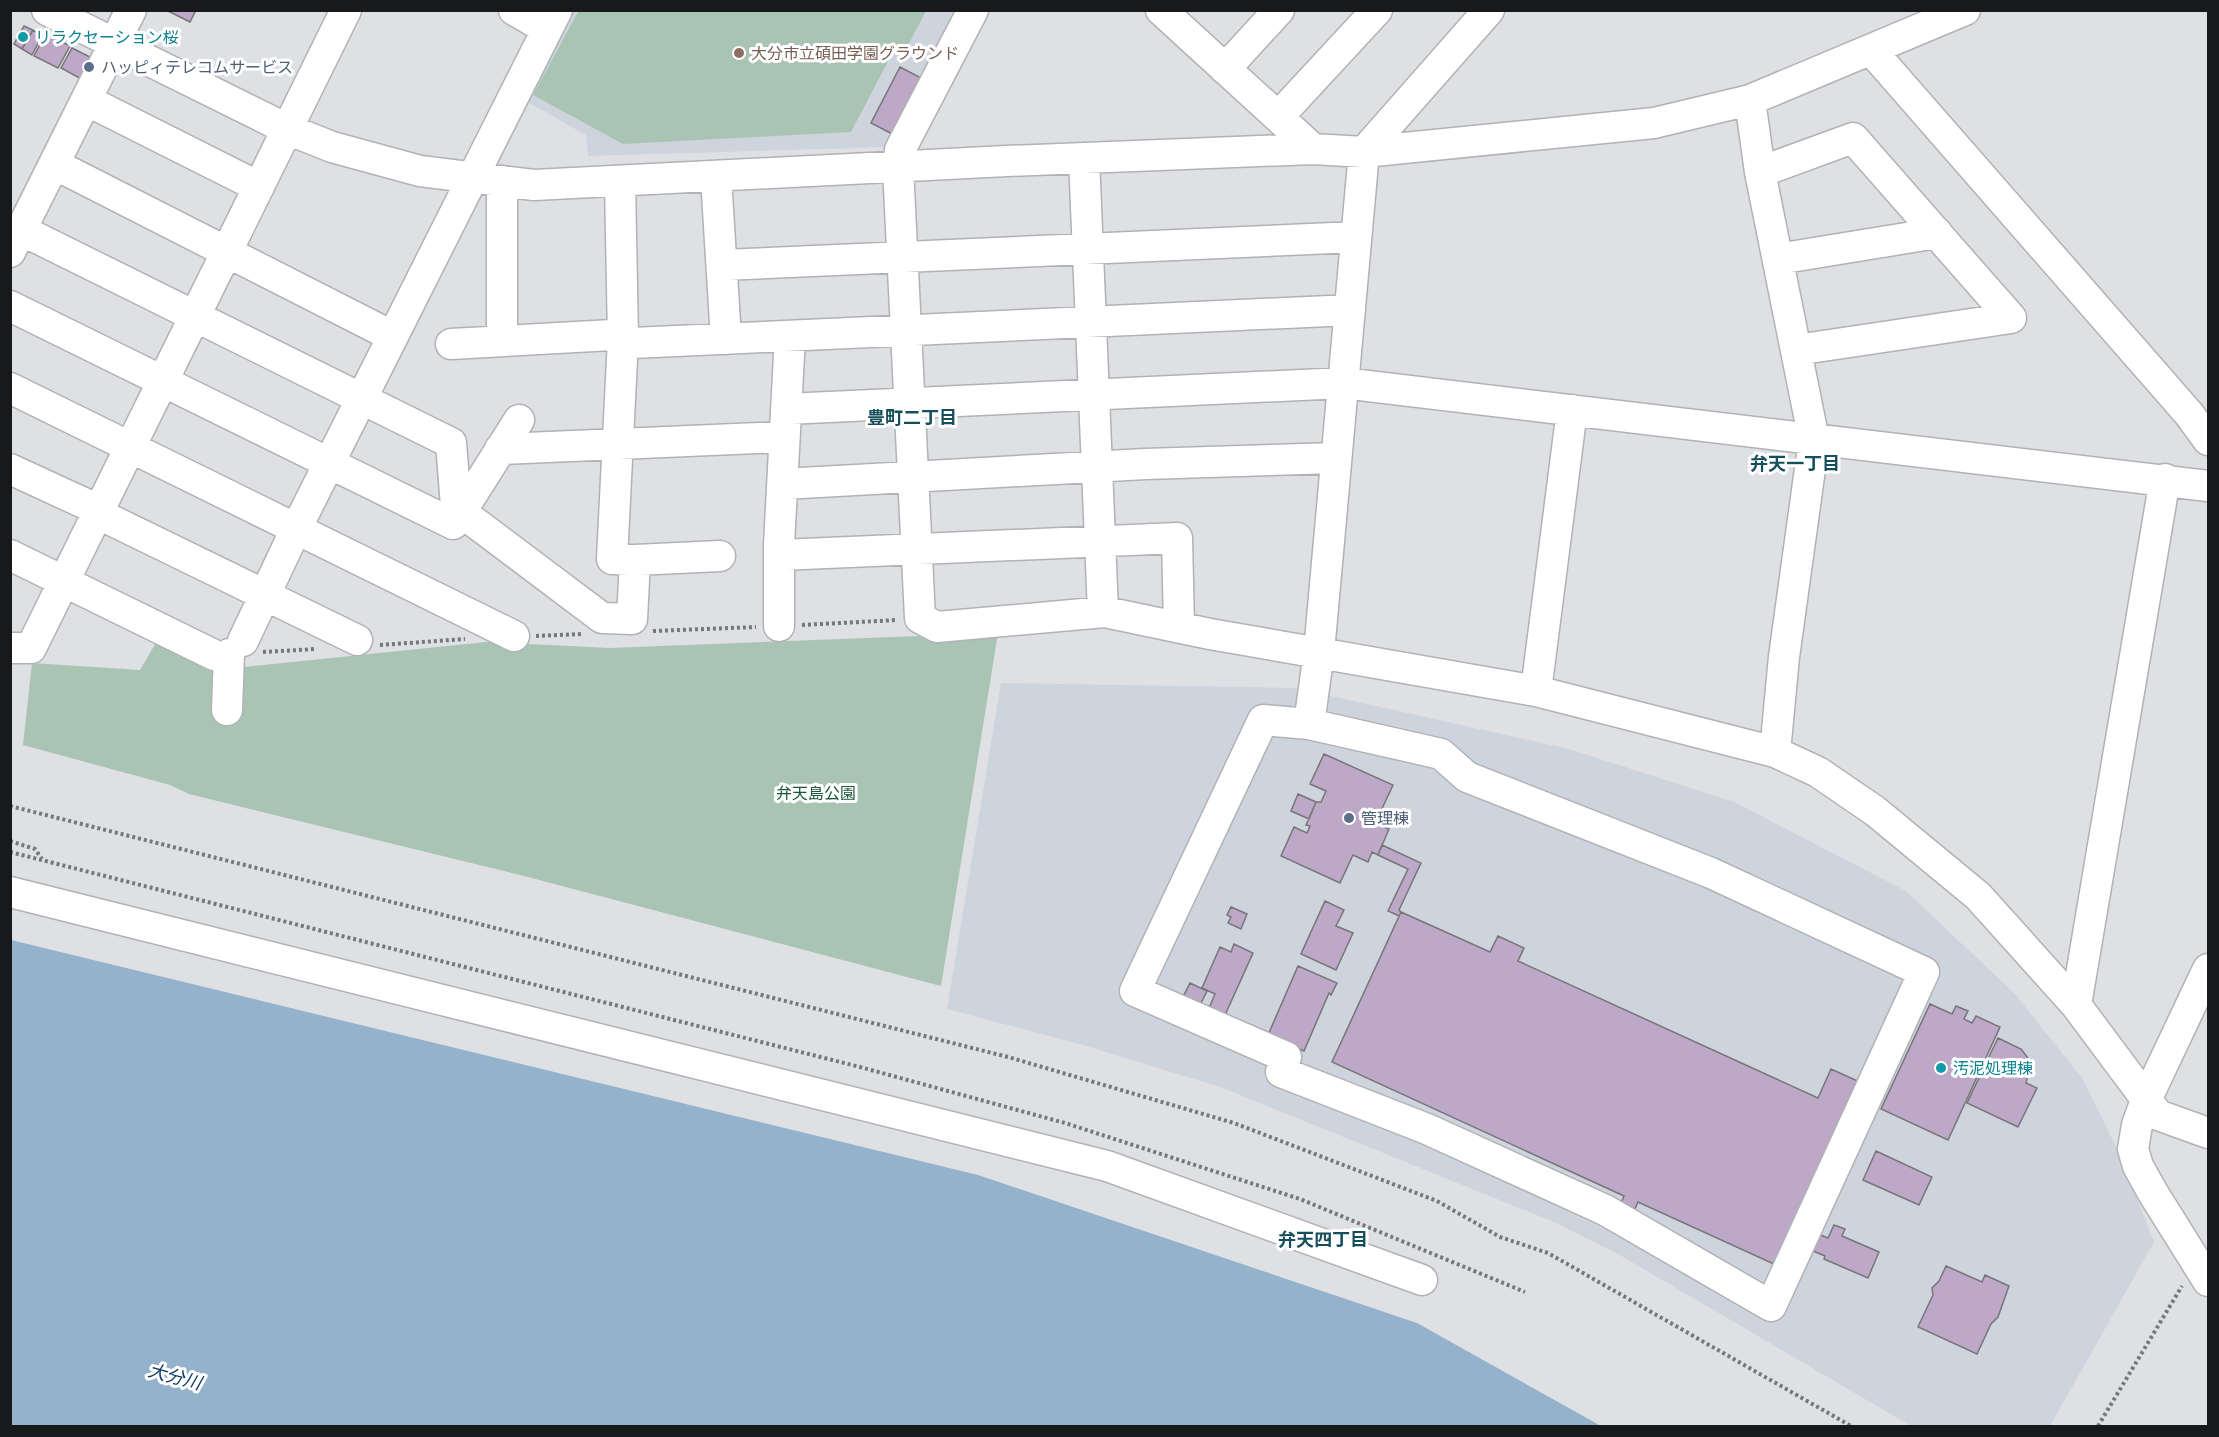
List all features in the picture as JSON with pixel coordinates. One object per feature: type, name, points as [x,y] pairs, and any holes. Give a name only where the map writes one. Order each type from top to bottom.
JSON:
[{"type":"street","points":[[47,10],[288,129],[379,161],[420,171],[534,185],[1084,158],[1313,149],[1364,152],[1654,123],[1750,100],[1965,10]]},
{"type":"street","points":[[131,10],[16,241],[195,316],[451,443],[456,506],[461,512],[602,618],[632,619],[635,560]]},
{"type":"street","points":[[21,648],[64,581],[346,10]]},
{"type":"street","points":[[227,710],[229,650],[264,596],[552,20],[514,10]]},
{"type":"street","points":[[973,10],[900,150],[898,167],[920,618],[937,627],[1103,612],[1536,691],[1775,752],[1818,772],[1875,811],[1970,889],[2076,1005],[2158,1115],[2208,1133]]},
{"type":"street","points":[[1225,69],[1279,10]]},
{"type":"street","points":[[1278,117],[1377,10]]},
{"type":"street","points":[[1309,724],[1319,652],[1364,152],[1489,10]]},
{"type":"street","points":[[1172,14],[1225,69],[1313,149]]},
{"type":"street","points":[[1871,50],[2199,409],[2208,440]]},
{"type":"street","points":[[86,100],[259,187]]},
{"type":"street","points":[[1750,100],[1761,172],[1814,440],[1784,657],[1775,752]]},
{"type":"street","points":[[1761,172],[1853,138],[2011,318],[1796,350]]},
{"type":"street","points":[[1084,158],[1103,612]]},
{"type":"street","points":[[54,164],[392,336]]},
{"type":"street","points":[[717,177],[726,339]]},
{"type":"street","points":[[502,181],[502,341]]},
{"type":"street","points":[[620,182],[623,339],[612,559],[720,556]]},
{"type":"street","points":[[1778,259],[1937,233]]},
{"type":"street","points":[[722,266],[1356,237]]},
{"type":"street","points":[[10,306],[453,524],[519,420]]},
{"type":"street","points":[[451,344],[612,335],[632,343],[1350,310]]},
{"type":"street","points":[[779,626],[790,336]]},
{"type":"street","points":[[500,450],[618,444],[785,423],[910,403],[1343,383],[1814,440],[2165,479],[2208,486]]},
{"type":"street","points":[[10,388],[514,636]]},
{"type":"street","points":[[1536,691],[1572,410]]},
{"type":"street","points":[[783,484],[1096,467],[1336,458]]},
{"type":"street","points":[[10,469],[99,510],[111,520],[264,596],[366,643]]},
{"type":"street","points":[[2076,1005],[2165,479]]},
{"type":"street","points":[[780,555],[1177,538],[1179,627]]},
{"type":"street","points":[[10,555],[64,581],[229,650]]},
{"type":"street","points":[[1263,720],[1309,724],[1441,754],[1467,777],[1711,873],[1924,972],[1771,1306],[1605,1210],[1427,1129],[1281,1072],[1286,1057],[1135,991],[1263,720]]},
{"type":"street","points":[[10,892],[1107,1166],[1422,1280]]},
{"type":"street","points":[[2203,1272],[2138,1166],[2133,1149],[2137,1125],[2146,1100],[2208,969]]},
{"type":"path","points":[[641,631],[920,618]]},
{"type":"path","points":[[514,636],[585,634]]},
{"type":"path","points":[[366,643],[468,639]]},
{"type":"path","points":[[229,650],[318,648]]},
{"type":"path","points":[[10,806],[757,992],[1008,1057],[1234,1123],[1437,1201],[1500,1237],[1548,1253],[1851,1426]]},
{"type":"path","points":[[10,841],[35,849],[43,860]]},
{"type":"path","points":[[10,852],[860,1066],[1065,1123],[1300,1199],[1525,1292]]},
{"type":"path","points":[[2098,1426],[2203,1272]]},
{"type":"shaded area","name":"大分市立碩田学園グラウンド","points":[[564,11],[959,11],[889,147],[588,156],[586,135],[517,96]]},
{"type":"shaded area","points":[[1001,683],[1295,688],[1569,749],[1734,802],[1906,891],[2014,993],[2082,1078],[2120,1155],[2154,1242],[2050,1426],[1911,1426],[1618,1254],[1554,1222],[1220,1087],[1083,1045],[947,1009]]},
{"type":"green space","name":"大分市立碩田学園グラウンド","points":[[579,10],[926,11],[907,47],[894,50],[851,132],[623,144],[533,95]]},
{"type":"green space","name":"弁天島公園","points":[[998,633],[941,986],[524,876],[189,794],[170,785],[23,745],[32,663],[140,670],[157,641],[235,668],[486,642],[609,648]]},
{"type":"water","name":"大分川","points":[[11,940],[978,1175],[1417,1323],[1601,1426],[11,1426]]},
{"type":"building","points":[[166,10],[196,10],[190,22]]},
{"type":"building","name":"リラクセーション桜","points":[[24,26],[33,30],[22,49],[14,44]]},
{"type":"building","points":[[33,30],[42,36],[32,55],[22,49]]},
{"type":"building","points":[[46,33],[70,46],[58,68],[34,56]]},
{"type":"building","points":[[72,48],[96,60],[85,81],[61,68]]},
{"type":"building","points":[[900,67],[923,79],[894,135],[871,123]]},
{"type":"building","name":"管理棟","points":[[1324,754],[1393,785],[1380,813],[1389,817],[1384,827],[1389,829],[1378,855],[1372,852],[1368,862],[1353,855],[1340,883],[1281,856],[1294,827],[1307,833],[1310,826],[1306,825],[1316,802],[1321,802],[1326,791],[1310,784]]},
{"type":"building","points":[[1298,794],[1316,802],[1309,819],[1291,811]]},
{"type":"building","points":[[1382,845],[1421,863],[1399,910],[1401,912],[1399,916],[1388,911],[1408,869],[1378,855]]},
{"type":"building","points":[[1325,901],[1344,910],[1336,926],[1353,933],[1336,970],[1301,954]]},
{"type":"building","points":[[1231,907],[1247,914],[1241,929],[1228,923],[1231,917],[1227,915]]},
{"type":"building","points":[[1401,912],[1490,952],[1498,936],[1524,948],[1518,961],[1818,1098],[1831,1069],[1860,1082],[1776,1265],[1638,1202],[1635,1209],[1621,1203],[1624,1196],[1332,1062]]},
{"type":"building","points":[[1234,944],[1253,953],[1225,1015],[1209,1008],[1215,994],[1202,988],[1220,947],[1231,952]]},
{"type":"building","points":[[1298,966],[1337,983],[1331,995],[1329,993],[1304,1051],[1268,1035]]},
{"type":"building","points":[[1190,983],[1207,991],[1200,1005],[1183,997]]},
{"type":"building","name":"汚泥処理棟","points":[[1930,1004],[1952,1014],[1956,1006],[1968,1011],[1964,1019],[1972,1023],[1976,1016],[2000,1027],[1948,1140],[1881,1109]]},
{"type":"building","points":[[1998,1038],[2021,1049],[2031,1062],[2026,1083],[2037,1088],[2018,1127],[1967,1103]]},
{"type":"building","points":[[1876,1151],[1932,1177],[1919,1205],[1863,1180]]},
{"type":"building","points":[[1834,1225],[1845,1229],[1842,1236],[1879,1252],[1868,1278],[1824,1259],[1825,1256],[1811,1250],[1818,1234],[1828,1238]]},
{"type":"building","points":[[1946,1266],[1982,1282],[1985,1275],[2009,1286],[1998,1317],[1991,1324],[1977,1354],[1918,1327],[1933,1295],[1932,1288],[1939,1281]]},
{"type":"place","name":"リラクセーション桜","points":[[23,37]]},
{"type":"place","name":"大分市立碩田学園グラウンド","points":[[739,53]]},
{"type":"place","name":"ハッピィテレコムサービス","points":[[89,67]]},
{"type":"place","name":"管理棟","points":[[1349,818]]},
{"type":"place","name":"汚泥処理棟","points":[[1941,1068]]},
{"type":"district","name":"豊町二丁目","points":[[912,417]]},
{"type":"district","name":"弁天一丁目","points":[[1795,463]]},
{"type":"district","name":"弁天四丁目","points":[[1323,1239]]}]
